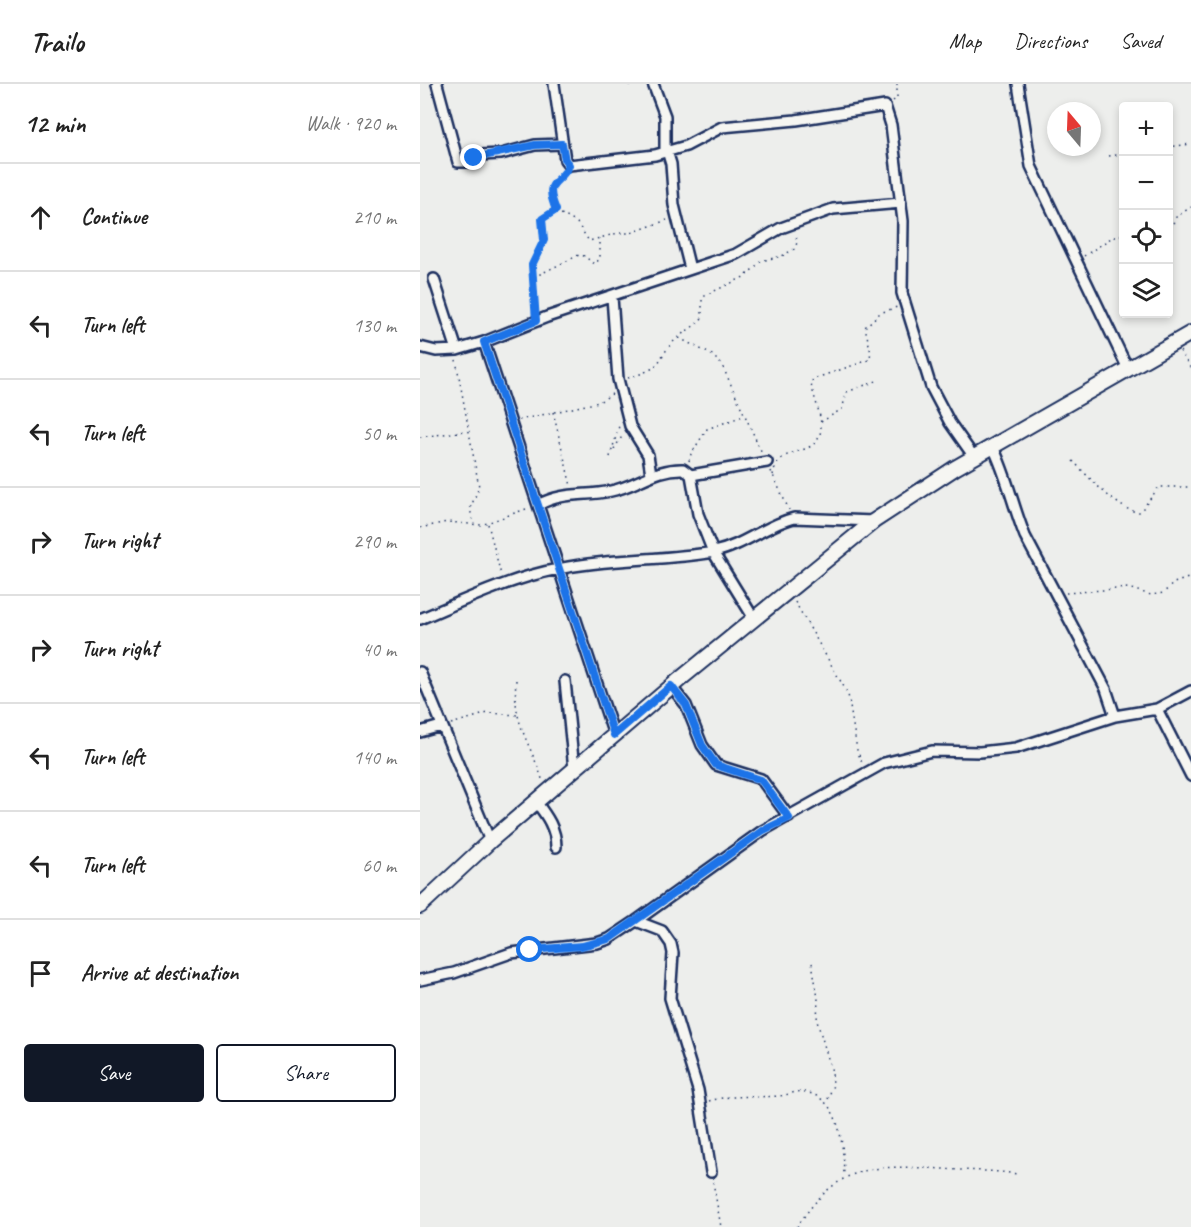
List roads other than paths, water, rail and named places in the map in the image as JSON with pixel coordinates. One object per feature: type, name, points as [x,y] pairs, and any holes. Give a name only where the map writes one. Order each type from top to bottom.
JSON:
[{"type":"street","points":[[437,84],[458,162],[467,162],[480,155],[501,154],[535,145],[562,144]]},
{"type":"street","points":[[554,84],[562,144],[565,160],[569,165],[630,160],[686,146],[722,127],[796,120],[885,106],[891,125],[901,203],[903,232],[901,283],[905,305],[934,396],[974,458]]},
{"type":"street","points":[[653,84],[665,116],[666,151],[676,216],[690,269]]},
{"type":"street","points":[[1018,84],[1031,166],[1128,369]]},
{"type":"street","points":[[420,347],[436,351],[456,350],[484,342],[536,321],[736,254],[781,228],[833,209],[901,203]]},
{"type":"street","points":[[434,279],[456,350]]},
{"type":"street","points":[[612,297],[619,383],[631,428],[648,455],[651,474]]},
{"type":"street","points":[[420,906],[490,841],[671,686],[753,617],[874,521],[974,458],[1191,333]]},
{"type":"street","points":[[484,342],[614,735]]},
{"type":"street","points":[[993,447],[1004,470],[1014,511],[1106,689],[1115,716]]},
{"type":"street","points":[[538,505],[553,497],[611,491],[651,474],[675,469],[689,474],[767,462]]},
{"type":"street","points":[[689,474],[698,514],[714,552],[753,617]]},
{"type":"street","points":[[420,619],[505,585],[559,569],[714,552],[741,542],[782,521],[794,518],[874,521]]},
{"type":"street","points":[[420,672],[490,841]]},
{"type":"street","points":[[565,681],[574,769]]},
{"type":"street","points":[[671,686],[686,705],[702,745],[716,765],[761,780],[789,818]]},
{"type":"street","points":[[420,980],[454,973],[511,952],[597,943],[609,939],[762,831],[789,818],[867,772],[909,755],[932,751],[980,752],[1016,748],[1115,716],[1157,709],[1191,691]]},
{"type":"street","points":[[1157,709],[1191,776]]},
{"type":"street","points":[[420,732],[441,726]]},
{"type":"street","points":[[541,797],[556,837],[556,847]]},
{"type":"street","points":[[636,921],[662,931],[671,944],[673,953],[670,998],[690,1058],[711,1172]]}]
